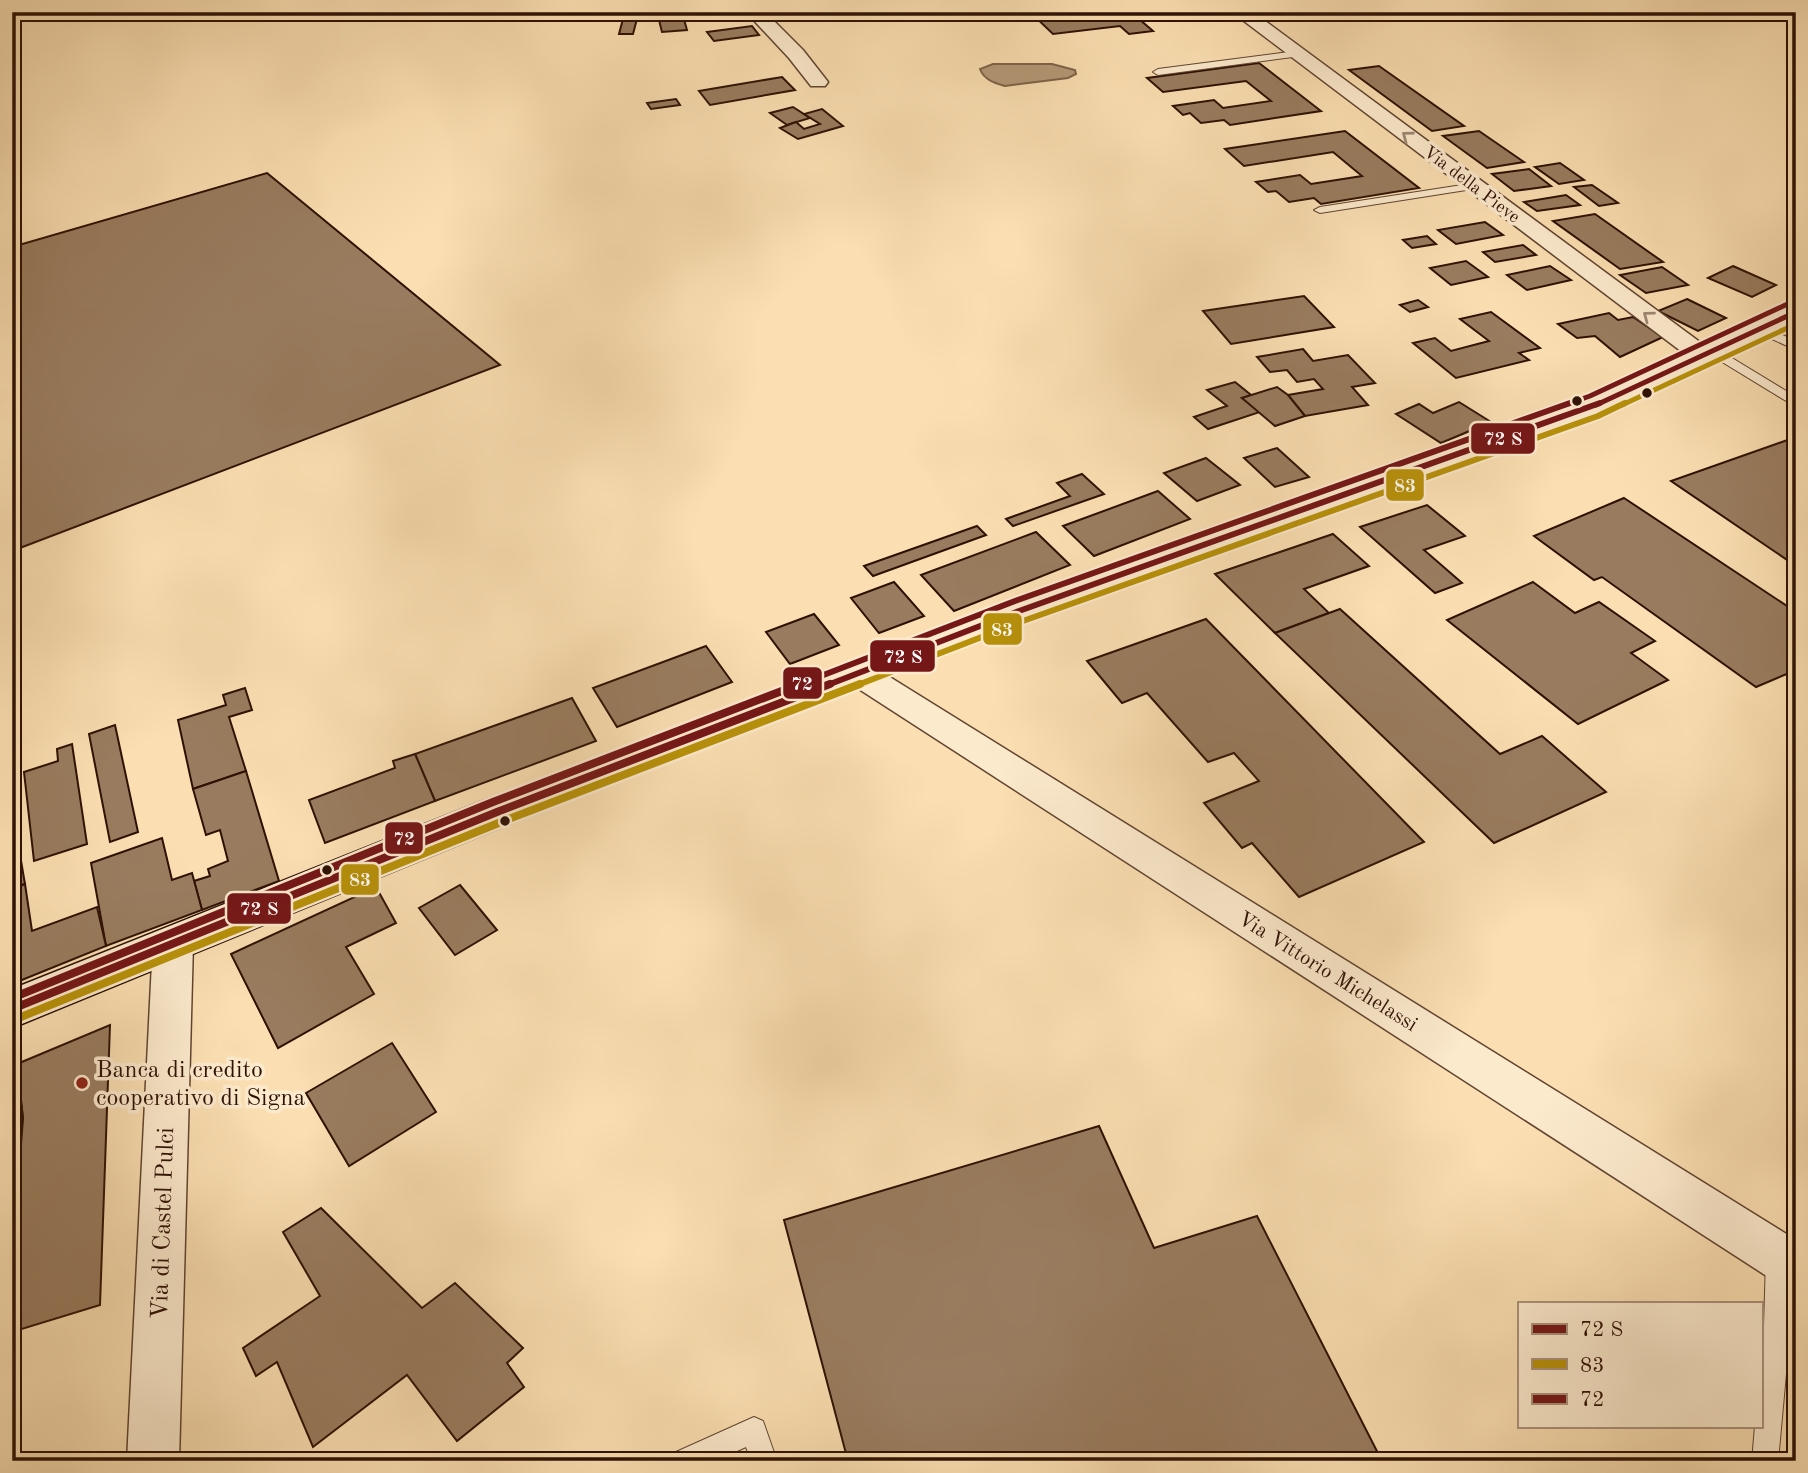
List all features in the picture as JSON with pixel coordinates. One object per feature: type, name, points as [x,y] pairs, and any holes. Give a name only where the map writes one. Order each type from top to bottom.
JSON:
[{"type":"main road","points":[[12,1009],[497,812],[1153,561],[1557,420],[1631,390],[1796,312]]},
{"type":"street","points":[[754,12],[796,54],[818,82]]},
{"type":"street","name":"Via della Pieve","points":[[1241,12],[1475,186],[1709,354]]},
{"type":"street","name":"Via Vittorio Michelassi","points":[[860,674],[1787,1262]]},
{"type":"street","name":"Via di Castel Pulci","points":[[153,1461],[173,943]]},
{"type":"lane","points":[[1158,72],[1297,54]]},
{"type":"lane","points":[[1320,209],[1475,186]]},
{"type":"lane","points":[[1758,328],[1796,340]]},
{"type":"lane","points":[[1758,328],[1796,346]]},
{"type":"lane","points":[[1709,354],[1796,403]]},
{"type":"lane","points":[[1765,1461],[1787,1262]]},
{"type":"lane","points":[[685,1461],[754,1430],[764,1461]]},
{"type":"shaded area","points":[[993,64],[1052,64],[1075,70],[1076,74],[1068,78],[1005,86],[990,80],[982,73],[980,69]]},
{"type":"building","points":[[646,12],[682,12],[687,30],[662,32],[659,20],[648,21]]},
{"type":"building","points":[[703,12],[723,12],[726,19],[706,21]]},
{"type":"building","points":[[1030,12],[1131,12],[1153,31],[1129,34],[1120,26],[1053,34]]},
{"type":"building","points":[[624,15],[638,15],[633,34],[619,34]]},
{"type":"building","points":[[752,26],[759,35],[714,41],[707,32]]},
{"type":"building","points":[[1259,63],[1321,111],[1230,125],[1224,120],[1201,123],[1190,113],[1183,115],[1173,106],[1214,100],[1223,108],[1271,101],[1246,81],[1163,92],[1147,78]]},
{"type":"building","points":[[1379,66],[1464,126],[1432,131],[1349,70]]},
{"type":"building","points":[[782,77],[795,90],[710,105],[699,91]]},
{"type":"building","points":[[676,99],[680,105],[651,109],[647,103]]},
{"type":"building","points":[[793,107],[810,118],[787,125],[770,113]]},
{"type":"building","points":[[822,109],[843,126],[798,139],[780,128],[796,122],[804,129],[820,124],[804,114]]},
{"type":"building","points":[[1345,131],[1419,188],[1321,204],[1314,198],[1289,202],[1276,191],[1268,192],[1256,182],[1300,175],[1311,184],[1362,176],[1333,152],[1244,166],[1225,149]]},
{"type":"building","points":[[1479,131],[1524,162],[1487,168],[1443,136]]},
{"type":"building","points":[[1560,163],[1584,180],[1559,184],[1535,167]]},
{"type":"building","points":[[1529,169],[1551,186],[1514,191],[1492,174]]},
{"type":"building","points":[[267,173],[500,365],[12,551],[12,247]]},
{"type":"building","points":[[1592,185],[1618,203],[1599,206],[1574,187]]},
{"type":"building","points":[[1566,195],[1580,205],[1537,211],[1524,202]]},
{"type":"building","points":[[1595,214],[1663,262],[1620,269],[1553,221]]},
{"type":"building","points":[[1485,222],[1503,235],[1456,244],[1438,230]]},
{"type":"building","points":[[1427,236],[1436,244],[1412,248],[1403,240]]},
{"type":"building","points":[[1523,245],[1536,255],[1495,262],[1483,252]]},
{"type":"building","points":[[1466,261],[1488,277],[1451,285],[1430,268]]},
{"type":"building","points":[[1550,266],[1571,280],[1527,290],[1507,275]]},
{"type":"building","points":[[1733,266],[1776,285],[1752,297],[1708,278]]},
{"type":"building","points":[[1662,267],[1688,285],[1646,293],[1620,275]]},
{"type":"building","points":[[1304,296],[1334,327],[1231,344],[1203,311]]},
{"type":"building","points":[[1687,299],[1726,318],[1698,331],[1658,311]]},
{"type":"building","points":[[1418,300],[1428,307],[1410,312],[1400,305]]},
{"type":"building","points":[[1491,312],[1540,348],[1519,353],[1529,360],[1456,378],[1413,343],[1435,338],[1451,351],[1489,341],[1460,319]]},
{"type":"building","points":[[1609,313],[1618,320],[1633,317],[1663,337],[1620,357],[1595,336],[1577,338],[1558,324]]},
{"type":"building","points":[[1303,349],[1313,361],[1348,355],[1375,383],[1352,387],[1368,405],[1305,416],[1288,395],[1323,389],[1314,379],[1297,382],[1287,370],[1270,372],[1257,357]]},
{"type":"building","points":[[1235,382],[1251,395],[1242,398],[1260,412],[1208,429],[1194,417],[1227,406],[1207,390]]},
{"type":"building","points":[[1277,387],[1288,395],[1305,416],[1275,426],[1242,398]]},
{"type":"building","points":[[1459,402],[1491,422],[1441,443],[1396,414],[1419,404],[1433,413]]},
{"type":"building","points":[[1796,437],[1796,566],[1671,481]]},
{"type":"building","points":[[1277,448],[1309,477],[1275,487],[1244,458]]},
{"type":"building","points":[[1206,458],[1240,485],[1197,501],[1164,473]]},
{"type":"building","points":[[1082,474],[1104,494],[1013,526],[1006,519],[1070,496],[1057,483]]},
{"type":"building","points":[[1158,491],[1190,519],[1094,556],[1063,526]]},
{"type":"building","points":[[1624,498],[1796,612],[1796,670],[1756,687],[1602,577],[1594,580],[1534,536]]},
{"type":"building","points":[[1427,505],[1465,536],[1424,550],[1462,583],[1435,593],[1360,527]]},
{"type":"building","points":[[977,526],[986,535],[873,576],[864,566]]},
{"type":"building","points":[[1036,532],[1070,565],[954,611],[921,575]]},
{"type":"building","points":[[1333,534],[1369,566],[1304,589],[1329,613],[1275,633],[1215,574]]},
{"type":"building","points":[[894,582],[924,616],[879,633],[851,598]]},
{"type":"building","points":[[1533,582],[1575,613],[1599,602],[1655,641],[1631,653],[1668,680],[1578,724],[1447,620]]},
{"type":"building","points":[[1340,609],[1500,754],[1542,736],[1606,792],[1494,843],[1275,633]]},
{"type":"building","points":[[814,614],[839,645],[790,664],[766,632]]},
{"type":"building","points":[[1206,619],[1424,842],[1299,897],[1252,843],[1242,848],[1204,803],[1259,781],[1234,753],[1208,762],[1147,693],[1122,703],[1087,661]]},
{"type":"building","points":[[706,646],[732,682],[617,727],[593,688]]},
{"type":"building","points":[[245,688],[252,710],[229,717],[246,771],[193,789],[178,720],[226,705],[223,695]]},
{"type":"building","points":[[572,698],[596,741],[435,801],[415,754]]},
{"type":"building","points":[[115,725],[138,832],[110,842],[89,734]]},
{"type":"building","points":[[72,744],[87,844],[34,861],[24,772],[58,761],[57,749]]},
{"type":"building","points":[[415,754],[435,801],[325,843],[309,800],[395,768],[393,761]]},
{"type":"building","points":[[246,771],[279,881],[202,910],[194,881],[210,876],[208,869],[228,861],[220,830],[206,835],[193,789]]},
{"type":"building","points":[[17,837],[25,884],[12,889],[12,839]]},
{"type":"building","points":[[162,838],[172,880],[192,873],[202,910],[106,946],[91,863]]},
{"type":"building","points":[[25,884],[32,931],[97,907],[106,946],[12,984],[12,889]]},
{"type":"building","points":[[460,885],[497,930],[455,955],[419,908]]},
{"type":"building","points":[[376,887],[396,923],[346,947],[374,994],[278,1048],[231,954]]},
{"type":"building","points":[[110,1025],[100,1305],[12,1332],[12,1258],[23,1119],[17,1064]]},
{"type":"building","points":[[392,1043],[436,1112],[349,1166],[306,1093]]},
{"type":"building","points":[[17,1064],[23,1119],[12,1124],[12,1065]]},
{"type":"building","points":[[1099,1126],[1154,1248],[1257,1216],[1382,1461],[848,1461],[784,1220]]},
{"type":"building","points":[[321,1208],[422,1308],[455,1283],[523,1348],[507,1363],[524,1387],[457,1441],[407,1375],[313,1447],[277,1362],[256,1376],[243,1348],[320,1296],[283,1232]]},
{"type":"transit line","name":"72","points":[[12,998],[493,802],[1015,601],[1590,396],[1792,302]]},
{"type":"transit line","points":[[12,1009],[497,812],[1019,611],[1594,406],[1796,312]]},
{"type":"transit line","name":"83","points":[[16,1019],[501,822],[1023,621],[1598,416],[1796,324]]},
{"type":"place","name":"Banca di credito cooperativo di Signa","points":[[82,1083]]}]
